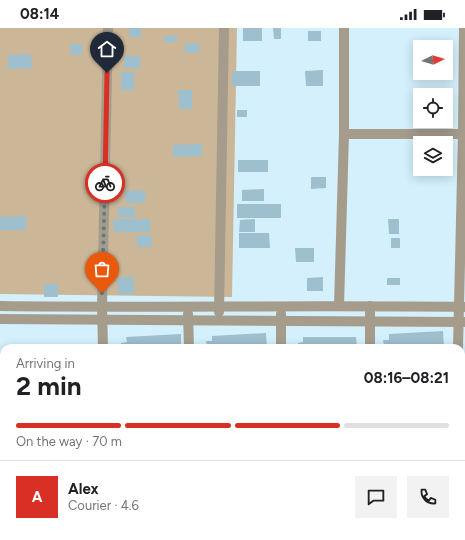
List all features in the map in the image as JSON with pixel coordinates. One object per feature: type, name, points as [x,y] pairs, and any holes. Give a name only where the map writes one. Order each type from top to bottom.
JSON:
[{"type":"street","points":[[102,344],[108,28]]},
{"type":"street","points":[[220,320],[224,28]]},
{"type":"street","points":[[339,306],[344,134],[344,28]]},
{"type":"street","points":[[458,344],[462,307],[464,28]]},
{"type":"street","points":[[344,134],[464,134]]},
{"type":"street","points":[[0,306],[462,307]]},
{"type":"street","points":[[370,306],[370,344]]},
{"type":"street","points":[[188,307],[189,344]]},
{"type":"street","points":[[281,307],[281,344]]},
{"type":"street","points":[[0,319],[461,322]]},
{"type":"shaded area","points":[[0,28],[237,28],[232,297],[0,294]]},
{"type":"building","points":[[129,28],[141,28],[141,37],[129,37]]},
{"type":"building","points":[[243,28],[262,28],[262,41],[243,41]]},
{"type":"building","points":[[273,28],[281,28],[281,39],[274,39]]},
{"type":"building","points":[[308,31],[321,31],[321,41],[308,41]]},
{"type":"building","points":[[164,36],[177,36],[177,42],[164,42]]},
{"type":"building","points":[[199,43],[199,53],[185,53],[185,44]]},
{"type":"building","points":[[70,44],[82,44],[82,55],[71,55]]},
{"type":"building","points":[[31,54],[32,68],[8,69],[8,55]]},
{"type":"building","points":[[124,56],[140,56],[140,68],[124,68]]},
{"type":"building","points":[[323,70],[323,86],[306,86],[305,71]]},
{"type":"building","points":[[232,71],[260,71],[260,86],[232,86]]},
{"type":"building","points":[[121,72],[134,72],[134,90],[121,90]]},
{"type":"building","points":[[178,90],[192,90],[192,109],[179,109]]},
{"type":"building","points":[[237,110],[247,110],[247,117],[237,117]]},
{"type":"building","points":[[202,144],[202,156],[173,157],[173,145]]},
{"type":"building","points":[[238,160],[268,160],[268,172],[238,172]]},
{"type":"building","points":[[311,177],[326,177],[326,188],[311,189]]},
{"type":"building","points":[[264,189],[264,201],[242,201],[242,190]]},
{"type":"building","points":[[145,190],[145,203],[126,203],[125,191]]},
{"type":"building","points":[[237,204],[281,204],[281,218],[237,218]]},
{"type":"building","points":[[118,207],[135,207],[135,217],[118,217]]},
{"type":"building","points":[[26,216],[26,230],[0,230],[0,217]]},
{"type":"building","points":[[113,219],[150,219],[150,232],[114,232]]},
{"type":"building","points":[[255,219],[255,232],[239,232],[240,220]]},
{"type":"building","points":[[388,219],[399,219],[399,234],[389,234]]},
{"type":"building","points":[[239,233],[269,233],[270,248],[239,248]]},
{"type":"building","points":[[137,235],[151,235],[152,247],[137,247]]},
{"type":"building","points":[[391,238],[400,238],[400,248],[391,248]]},
{"type":"building","points":[[295,248],[314,248],[314,262],[296,262]]},
{"type":"building","points":[[133,276],[135,293],[119,295],[117,278]]},
{"type":"building","points":[[323,277],[323,291],[307,291],[307,278]]},
{"type":"building","points":[[387,278],[400,278],[400,285],[387,285]]},
{"type":"building","points":[[44,284],[58,284],[58,297],[44,297]]},
{"type":"building","points":[[443,331],[444,344],[384,344],[383,340],[389,340],[389,334]]},
{"type":"building","points":[[266,333],[267,344],[206,344],[206,341],[212,341],[212,336]]},
{"type":"building","points":[[181,334],[181,344],[121,344],[127,342],[126,337]]},
{"type":"building","points":[[303,337],[356,337],[357,344],[298,344],[303,342]]},
{"type":"way so far","points":[[102,293],[105,183]]},
{"type":"route","points":[[105,183],[107,73]]}]
